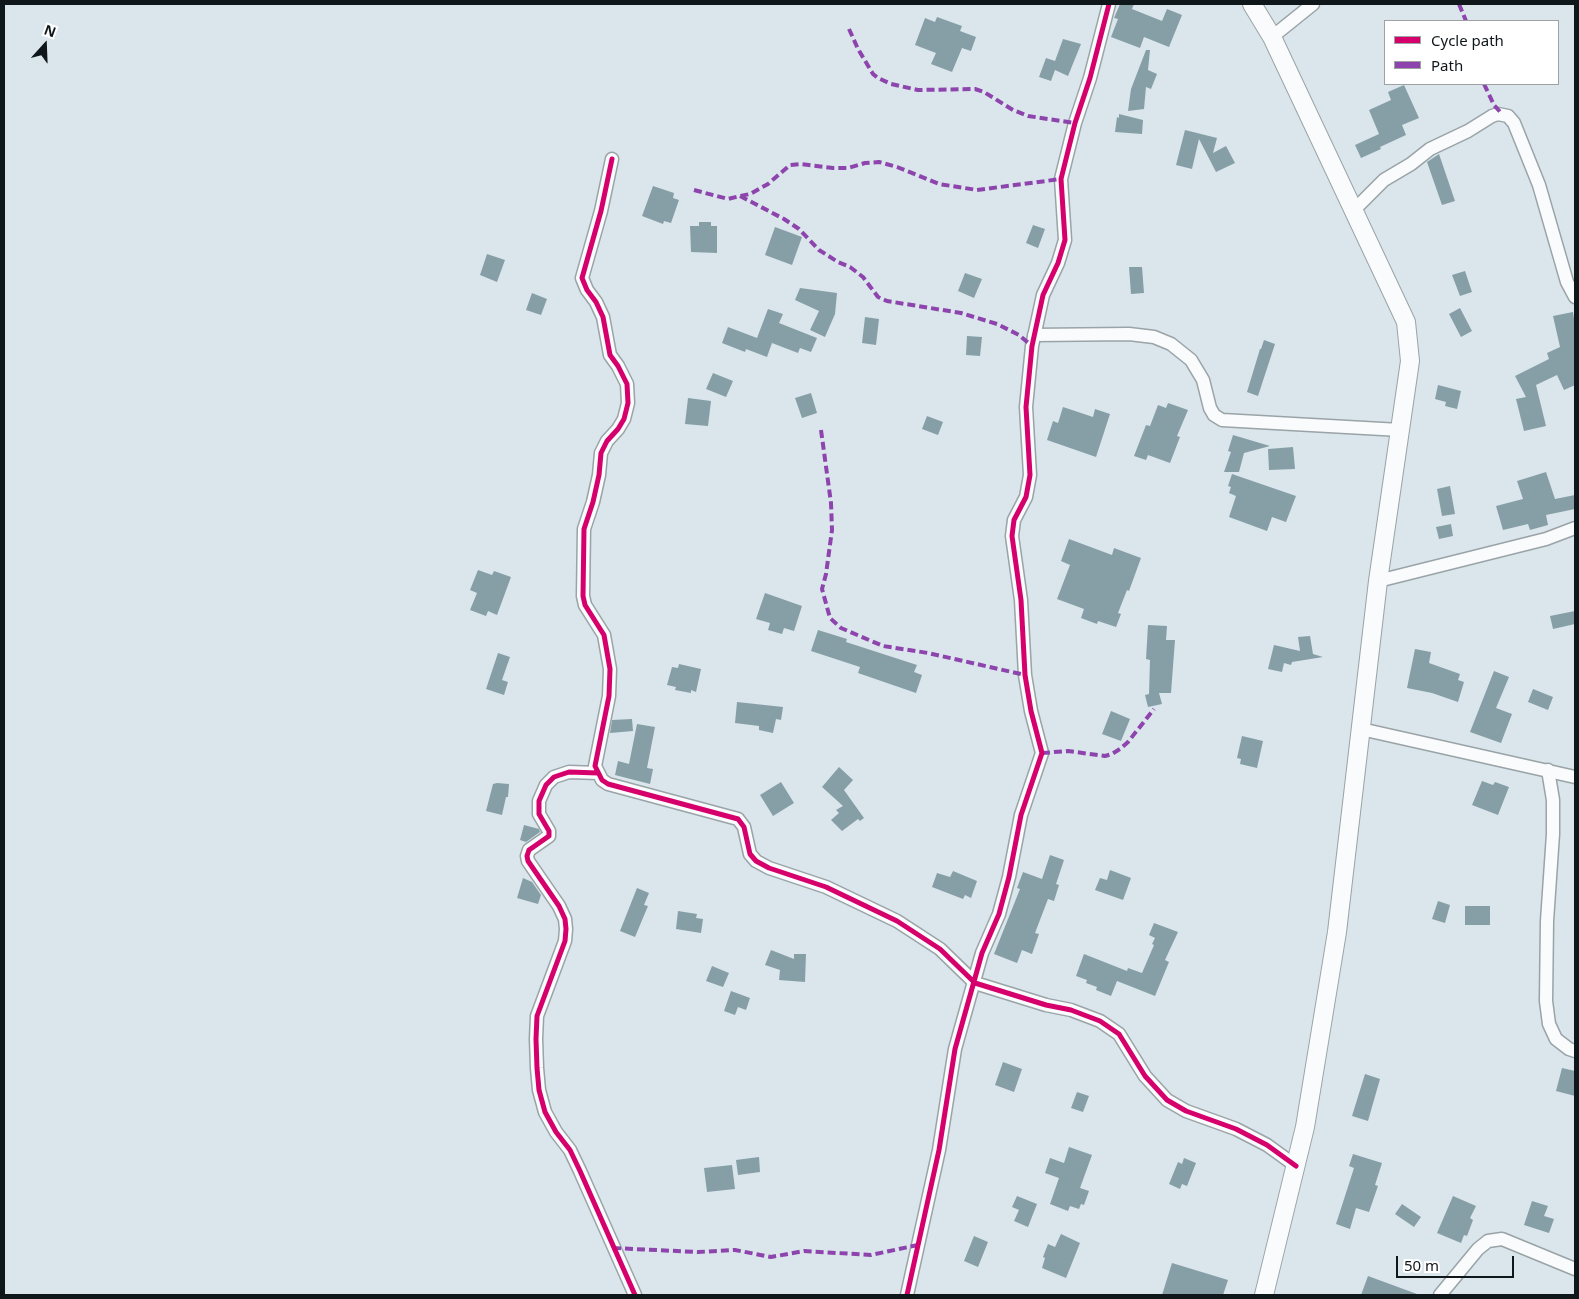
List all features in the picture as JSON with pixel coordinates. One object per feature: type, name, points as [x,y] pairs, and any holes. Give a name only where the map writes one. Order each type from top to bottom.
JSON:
[{"type":"main road","points":[[1252,4],[1272,37],[1406,322],[1410,361],[1378,581],[1337,932],[1305,1127],[1264,1295]]},
{"type":"street","points":[[907,1295],[912,1266],[926,1216],[955,1050],[982,953],[1000,914],[1021,815],[1042,753],[1024,675],[1021,600],[1012,536],[1014,520],[1026,497],[1030,475],[1026,407],[1034,335],[1043,295],[1058,263],[1065,240],[1061,180],[1109,4]]},
{"type":"street","points":[[1272,37],[1314,4]]},
{"type":"street","points":[[1354,210],[1384,180],[1411,164],[1430,148],[1468,131],[1492,116],[1498,114],[1508,116],[1514,123],[1538,185],[1568,282],[1575,297]]},
{"type":"street","points":[[612,159],[601,211],[582,278],[603,317],[610,355],[627,384],[628,403],[624,419],[607,441],[601,453],[599,475],[593,502],[584,529],[582,596],[585,606],[604,636],[610,668],[610,696],[595,766],[602,780],[608,784],[738,819],[744,827],[750,854],[756,861],[769,868],[826,888],[897,921],[940,949],[975,983],[1046,1005],[1071,1010],[1100,1021],[1119,1034],[1146,1076],[1167,1100],[1186,1111],[1236,1129],[1267,1145],[1296,1166]]},
{"type":"street","points":[[1034,335],[1129,334],[1154,337],[1171,344],[1191,360],[1203,380],[1210,408],[1214,415],[1222,420],[1400,430]]},
{"type":"street","points":[[1378,581],[1546,539],[1575,528]]},
{"type":"street","points":[[1361,729],[1575,777]]},
{"type":"street","points":[[1548,770],[1553,800],[1553,834],[1547,920],[1546,1001],[1549,1024],[1556,1039],[1569,1049],[1575,1051]]},
{"type":"street","points":[[598,774],[569,772],[554,777],[546,786],[539,801],[539,814],[549,830],[549,836],[529,850],[527,856],[528,861],[559,906],[565,919],[566,929],[566,942],[537,1016],[538,1076],[539,1090],[545,1112],[577,1164],[635,1295]]},
{"type":"street","points":[[1440,1295],[1478,1249],[1488,1241],[1502,1239],[1575,1269]]},
{"type":"building","points":[[1120,4],[1134,4],[1132,9],[1162,21],[1167,9],[1182,15],[1169,47],[1144,37],[1140,48],[1111,37],[1118,19],[1114,18]]},
{"type":"building","points":[[937,17],[962,26],[960,31],[976,37],[971,51],[962,48],[952,72],[931,64],[936,53],[915,45],[925,18],[935,22]]},
{"type":"building","points":[[1063,39],[1081,44],[1068,76],[1055,70],[1051,81],[1039,77],[1046,58],[1055,61]]},
{"type":"building","points":[[1146,50],[1150,50],[1148,70],[1157,74],[1151,89],[1146,87],[1144,109],[1128,111],[1131,89]]},
{"type":"building","points":[[1404,85],[1419,118],[1402,125],[1406,135],[1361,158],[1355,145],[1379,134],[1369,110],[1391,100],[1388,92]]},
{"type":"building","points":[[1119,114],[1143,120],[1142,134],[1115,132]]},
{"type":"building","points":[[1185,130],[1217,138],[1213,153],[1226,146],[1235,163],[1216,172],[1199,139],[1192,169],[1176,165]]},
{"type":"building","points":[[1439,154],[1455,201],[1442,205],[1427,162]]},
{"type":"building","points":[[653,186],[674,193],[673,198],[679,200],[671,223],[664,221],[663,224],[642,216]]},
{"type":"building","points":[[699,222],[711,222],[711,226],[717,226],[717,253],[691,252],[690,226],[699,226]]},
{"type":"building","points":[[1033,225],[1045,229],[1038,248],[1026,243]]},
{"type":"building","points":[[775,227],[802,237],[792,265],[765,255]]},
{"type":"building","points":[[487,254],[505,260],[497,282],[480,275]]},
{"type":"building","points":[[1129,267],[1142,267],[1144,293],[1131,294]]},
{"type":"building","points":[[1465,271],[1472,292],[1460,296],[1452,275]]},
{"type":"building","points":[[965,273],[982,279],[974,298],[958,291]]},
{"type":"building","points":[[800,288],[837,293],[835,314],[825,337],[810,330],[819,311],[795,300]]},
{"type":"building","points":[[532,293],[547,299],[541,315],[526,310]]},
{"type":"building","points":[[1460,308],[1472,331],[1461,337],[1449,314]]},
{"type":"building","points":[[768,309],[783,314],[779,323],[817,338],[811,352],[800,348],[798,353],[772,343],[767,357],[746,349],[745,352],[722,343],[728,327],[757,338]]},
{"type":"building","points":[[1573,312],[1575,325],[1575,385],[1564,390],[1557,375],[1536,385],[1546,426],[1524,431],[1516,399],[1526,397],[1515,376],[1549,359],[1547,353],[1560,347],[1553,316]]},
{"type":"building","points":[[865,317],[879,319],[876,345],[862,343]]},
{"type":"building","points":[[967,336],[982,337],[980,356],[966,355]]},
{"type":"building","points":[[1264,340],[1275,344],[1258,396],[1247,392]]},
{"type":"building","points":[[713,373],[733,381],[726,397],[706,389]]},
{"type":"building","points":[[1438,385],[1461,391],[1457,409],[1445,406],[1446,402],[1435,399]]},
{"type":"building","points":[[811,393],[817,413],[802,418],[795,398]]},
{"type":"building","points":[[688,398],[711,401],[708,426],[685,424]]},
{"type":"building","points":[[1168,403],[1188,410],[1177,436],[1180,437],[1170,463],[1148,455],[1146,460],[1134,456],[1146,425],[1150,426],[1158,405],[1166,408]]},
{"type":"building","points":[[1063,407],[1093,417],[1095,409],[1110,414],[1096,457],[1047,440],[1053,421],[1058,423]]},
{"type":"building","points":[[927,416],[943,422],[938,435],[922,429]]},
{"type":"building","points":[[1233,435],[1270,446],[1244,453],[1239,472],[1224,472],[1231,452],[1228,451]]},
{"type":"building","points":[[1293,447],[1295,469],[1269,470],[1268,449]]},
{"type":"building","points":[[1546,472],[1555,499],[1575,495],[1575,509],[1546,515],[1548,525],[1530,530],[1528,524],[1503,530],[1496,506],[1523,499],[1517,481]]},
{"type":"building","points":[[1232,474],[1296,496],[1286,522],[1272,517],[1267,531],[1229,517],[1236,496],[1229,493],[1231,487],[1228,486]]},
{"type":"building","points":[[1450,486],[1455,514],[1442,516],[1437,489]]},
{"type":"building","points":[[1451,524],[1453,536],[1439,539],[1436,527]]},
{"type":"building","points":[[1069,539],[1112,555],[1114,548],[1141,558],[1129,591],[1127,590],[1118,613],[1121,614],[1116,627],[1098,621],[1097,624],[1081,618],[1084,609],[1057,599],[1070,565],[1061,561]]},
{"type":"building","points":[[478,570],[492,575],[494,571],[511,577],[497,615],[488,611],[486,616],[470,610],[477,593],[470,590]]},
{"type":"building","points":[[765,593],[802,606],[794,631],[784,628],[782,634],[768,630],[770,623],[756,619]]},
{"type":"building","points":[[1575,611],[1575,624],[1553,629],[1550,616]]},
{"type":"building","points":[[1148,625],[1167,626],[1166,640],[1175,640],[1171,693],[1159,693],[1162,704],[1148,707],[1145,695],[1149,694],[1150,660],[1146,659]]},
{"type":"building","points":[[818,630],[847,639],[846,642],[917,665],[914,672],[922,675],[916,693],[858,673],[860,667],[811,651]]},
{"type":"building","points":[[1310,636],[1313,654],[1323,657],[1292,662],[1291,665],[1284,663],[1282,672],[1268,669],[1274,645],[1300,651],[1298,637]]},
{"type":"building","points":[[1415,649],[1431,652],[1429,663],[1460,674],[1458,680],[1464,682],[1458,702],[1432,693],[1407,688]]},
{"type":"building","points":[[498,653],[510,657],[502,680],[508,682],[504,695],[486,689]]},
{"type":"building","points":[[679,664],[701,669],[696,692],[691,690],[691,693],[675,690],[676,687],[667,685],[672,667],[678,668]]},
{"type":"building","points":[[1494,671],[1509,677],[1496,708],[1512,714],[1501,743],[1470,732]]},
{"type":"building","points":[[1533,689],[1553,697],[1548,710],[1528,702]]},
{"type":"building","points":[[737,702],[783,707],[781,720],[776,719],[773,733],[759,730],[759,726],[735,723]]},
{"type":"building","points":[[1111,711],[1130,719],[1121,741],[1102,734]]},
{"type":"building","points":[[632,719],[633,731],[610,733],[612,720]]},
{"type":"building","points":[[637,724],[655,727],[647,768],[653,769],[650,784],[615,775],[618,761],[629,764]]},
{"type":"building","points":[[1242,736],[1263,741],[1257,768],[1240,764],[1241,759],[1237,758]]},
{"type":"building","points":[[839,767],[853,780],[844,790],[864,818],[860,821],[858,819],[842,831],[831,820],[839,813],[836,810],[843,806],[822,787]]},
{"type":"building","points":[[1482,781],[1493,785],[1495,782],[1509,787],[1498,815],[1472,805]]},
{"type":"building","points":[[781,782],[794,803],[773,816],[760,795]]},
{"type":"building","points":[[493,784],[509,784],[508,797],[506,797],[502,815],[486,811]]},
{"type":"building","points":[[524,825],[539,829],[540,832],[526,842],[520,840]]},
{"type":"building","points":[[1050,855],[1064,860],[1056,884],[1059,885],[1054,901],[1048,899],[1035,933],[1039,934],[1032,954],[1022,950],[1017,963],[994,954],[1020,889],[1017,888],[1023,872],[1042,879]]},
{"type":"building","points":[[1110,870],[1131,878],[1123,900],[1095,890],[1100,878],[1107,880]]},
{"type":"building","points":[[953,871],[977,881],[971,898],[965,895],[963,899],[932,887],[937,873],[950,877]]},
{"type":"building","points":[[523,878],[532,882],[541,895],[538,904],[517,898]]},
{"type":"building","points":[[637,888],[649,893],[644,905],[648,906],[635,937],[620,931]]},
{"type":"building","points":[[1438,901],[1450,905],[1445,923],[1432,919]]},
{"type":"building","points":[[1465,906],[1490,906],[1490,925],[1465,925]]},
{"type":"building","points":[[678,911],[697,914],[696,918],[703,919],[701,933],[676,929]]},
{"type":"building","points":[[1154,923],[1178,932],[1165,960],[1169,962],[1155,996],[1117,981],[1111,996],[1096,990],[1097,987],[1086,983],[1087,980],[1076,976],[1084,954],[1127,971],[1128,968],[1142,973],[1154,945],[1152,944],[1155,938],[1149,935]]},
{"type":"building","points":[[771,950],[794,959],[794,954],[806,954],[805,982],[779,980],[780,970],[765,965]]},
{"type":"building","points":[[712,966],[729,973],[723,987],[706,981]]},
{"type":"building","points":[[731,991],[750,998],[746,1010],[738,1007],[735,1015],[724,1011]]},
{"type":"building","points":[[1003,1062],[1022,1069],[1014,1092],[995,1085]]},
{"type":"building","points":[[1562,1068],[1575,1071],[1575,1096],[1556,1091]]},
{"type":"building","points":[[1365,1074],[1380,1079],[1368,1121],[1352,1116]]},
{"type":"building","points":[[1077,1092],[1089,1096],[1083,1112],[1071,1108]]},
{"type":"building","points":[[1069,1147],[1092,1155],[1080,1188],[1089,1191],[1084,1205],[1081,1204],[1079,1209],[1070,1206],[1068,1211],[1050,1204],[1059,1178],[1045,1173],[1050,1158],[1064,1163]]},
{"type":"building","points":[[1353,1154],[1382,1163],[1375,1185],[1378,1186],[1369,1212],[1356,1208],[1350,1229],[1336,1224],[1354,1168],[1349,1166]]},
{"type":"building","points":[[759,1157],[760,1172],[738,1175],[736,1160]]},
{"type":"building","points":[[1184,1158],[1196,1163],[1187,1186],[1182,1184],[1180,1189],[1169,1184],[1178,1162],[1182,1164]]},
{"type":"building","points":[[732,1165],[735,1189],[707,1192],[704,1168]]},
{"type":"building","points":[[1017,1196],[1037,1204],[1028,1227],[1014,1221],[1019,1210],[1012,1207]]},
{"type":"building","points":[[1453,1196],[1476,1206],[1470,1218],[1473,1220],[1467,1236],[1464,1235],[1461,1243],[1437,1233]]},
{"type":"building","points":[[1532,1201],[1548,1206],[1544,1216],[1554,1219],[1549,1233],[1524,1225]]},
{"type":"building","points":[[1402,1204],[1421,1217],[1414,1227],[1395,1214]]},
{"type":"building","points":[[1061,1234],[1080,1243],[1066,1278],[1042,1268],[1045,1258],[1043,1257],[1048,1244],[1055,1247]]},
{"type":"building","points":[[974,1236],[988,1242],[978,1267],[964,1261]]},
{"type":"building","points":[[1172,1263],[1228,1280],[1223,1295],[1162,1295]]},
{"type":"building","points":[[1368,1276],[1417,1294],[1361,1295]]},
{"type":"marked path","points":[[1459,4],[1466,20]]},
{"type":"marked path","points":[[849,29],[873,74],[891,84],[918,90],[975,89],[1028,116],[1075,123]]},
{"type":"marked path","points":[[1484,85],[1494,105],[1502,114]]},
{"type":"marked path","points":[[694,190],[728,199],[750,194],[768,184],[790,165],[800,164],[848,168],[865,163],[879,162],[897,167],[939,184],[977,190],[1061,179]]},
{"type":"marked path","points":[[740,196],[799,229],[819,250],[850,267],[863,277],[878,297],[887,301],[961,313],[997,324],[1019,335],[1032,346]]},
{"type":"marked path","points":[[821,430],[831,503],[832,530],[822,589],[830,618],[841,628],[883,646],[928,653],[1025,675]]},
{"type":"marked path","points":[[1042,753],[1068,751],[1105,756],[1112,754],[1128,742],[1154,709]]},
{"type":"marked path","points":[[613,1248],[698,1252],[735,1250],[771,1257],[804,1251],[871,1255],[918,1245]]},
{"type":"cycle path","points":[[907,1295],[939,1150],[955,1049],[982,953],[999,914],[1009,877],[1021,815],[1042,753],[1031,711],[1025,675],[1021,600],[1012,536],[1014,520],[1026,497],[1030,475],[1026,407],[1032,346],[1043,295],[1058,263],[1065,240],[1061,179],[1109,4]]},
{"type":"cycle path","points":[[612,159],[601,211],[582,278],[603,317],[610,355],[627,384],[628,403],[624,419],[607,441],[601,453],[599,475],[593,502],[584,529],[583,596],[585,605],[604,635],[610,669],[609,696],[595,766],[602,780],[608,784],[738,819],[744,827],[750,854],[756,861],[769,868],[826,887],[897,921],[940,949],[975,983],[1046,1005],[1071,1010],[1100,1021],[1119,1034],[1145,1076],[1167,1100],[1186,1111],[1236,1129],[1267,1145],[1296,1166]]},
{"type":"cycle path","points":[[598,773],[569,772],[554,777],[546,785],[539,801],[539,814],[549,831],[549,836],[529,850],[527,856],[528,861],[559,906],[565,919],[566,929],[565,941],[537,1016],[537,1068],[539,1090],[545,1112],[556,1132],[570,1150],[635,1295]]}]
